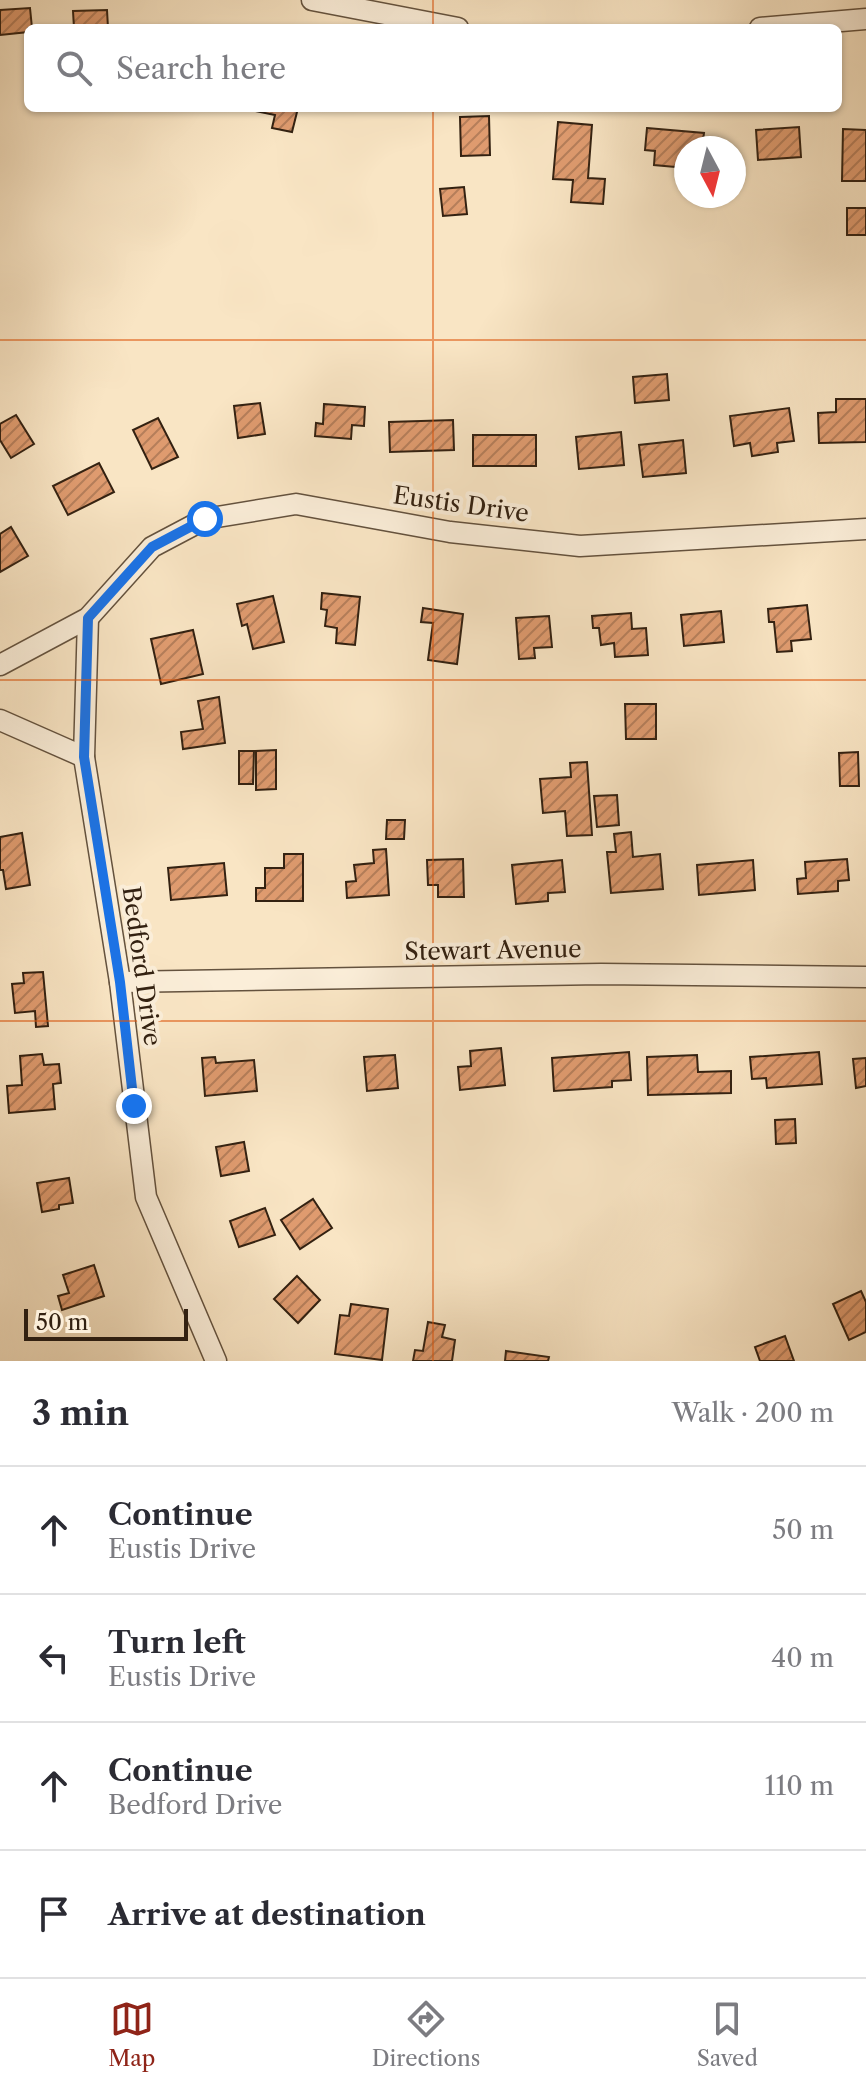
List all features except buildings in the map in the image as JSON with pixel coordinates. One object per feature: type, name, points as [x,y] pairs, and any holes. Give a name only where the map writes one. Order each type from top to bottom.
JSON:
[{"type":"street","points":[[312,0],[437,24]]},
{"type":"street","points":[[807,24],[866,19]]},
{"type":"street","name":"Eustis Drive","points":[[0,665],[88,618],[152,547],[205,519],[296,504],[450,532],[580,546],[866,529]]},
{"type":"street","points":[[0,720],[84,757],[88,618]]},
{"type":"street","name":"Bedford Drive","points":[[84,757],[120,982],[146,1197],[216,1361]]},
{"type":"street","name":"Stewart Avenue","points":[[120,982],[601,974],[866,977]]},
{"type":"route","points":[[134,1106],[120,982],[84,757],[88,618],[152,547],[205,519]]}]
